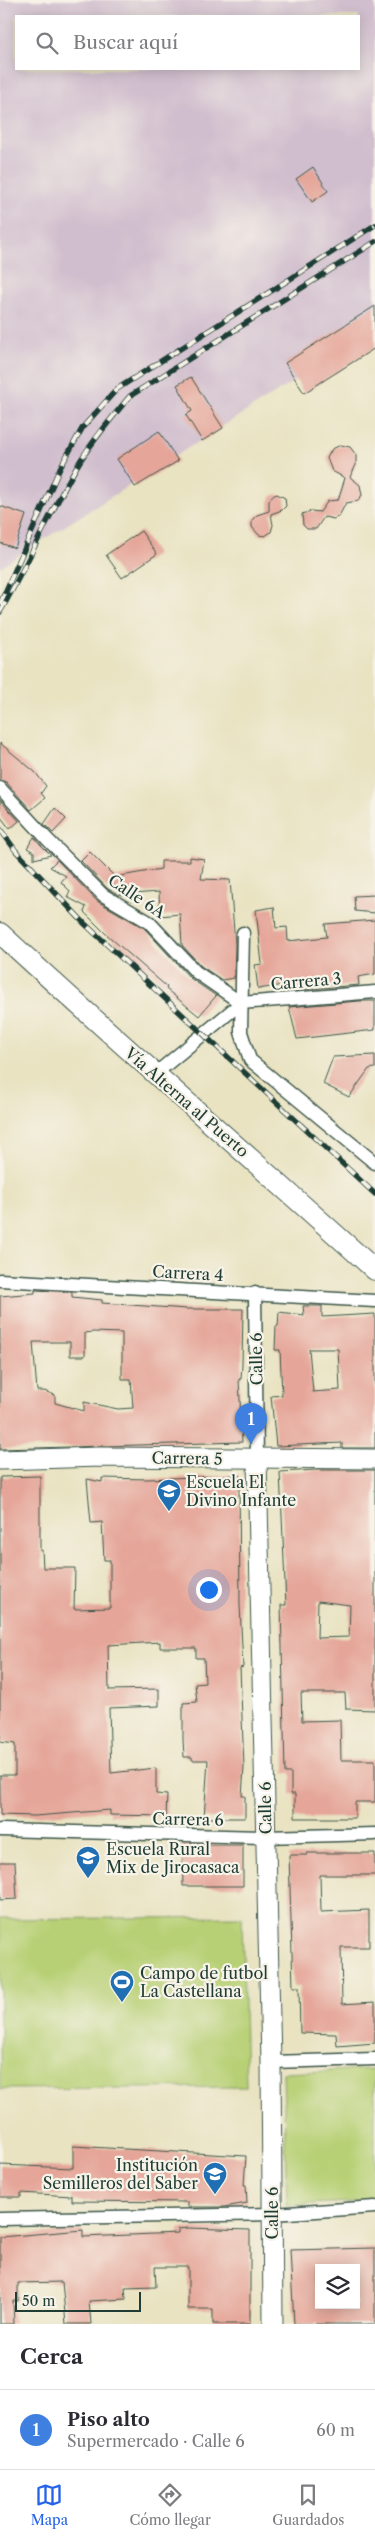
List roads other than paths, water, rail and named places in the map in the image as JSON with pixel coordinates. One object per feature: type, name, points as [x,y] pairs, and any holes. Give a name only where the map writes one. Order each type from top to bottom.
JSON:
[{"type":"main road","name":"Vía Alterna al Puerto","points":[[0,933],[375,1270]]},
{"type":"street","name":"Calle 6A","points":[[0,788],[99,891],[120,907],[149,922],[196,972],[241,1003]]},
{"type":"street","points":[[243,933],[241,1032],[250,1060],[375,1163]]},
{"type":"street","name":"Carrera 3","points":[[241,1003],[375,992]]},
{"type":"street","points":[[155,1074],[241,1003]]},
{"type":"street","name":"Carrera 4","points":[[0,1280],[375,1300]]},
{"type":"street","name":"Calle 6","points":[[255,1293],[271,2062],[273,2324]]},
{"type":"street","name":"Carrera 5","points":[[0,1460],[100,1457],[375,1460]]},
{"type":"street","name":"Carrera 6","points":[[0,1830],[265,1837],[375,1834]]},
{"type":"street","points":[[271,2062],[375,2059]]},
{"type":"street","points":[[0,2219],[273,2214],[375,2207]]},
{"type":"railway","points":[[0,604],[60,468],[83,427],[117,389],[375,225]]},
{"type":"railway","points":[[0,612],[77,466],[95,439],[130,396],[375,242]]},
{"type":"railway","points":[[0,829],[16,851],[85,924],[375,1194]]},
{"type":"place","name":"Piso alto","points":[[251,1444]]},
{"type":"place","name":"Escuela El Divino Infante","points":[[169,1512]]},
{"type":"place","name":"Escuela Rural Mix de Jirocasaca","points":[[88,1879]]},
{"type":"place","name":"Campo de futbol La Castellana","points":[[122,2003]]},
{"type":"place","name":"Institución Semilleros del Saber","points":[[215,2195]]}]
